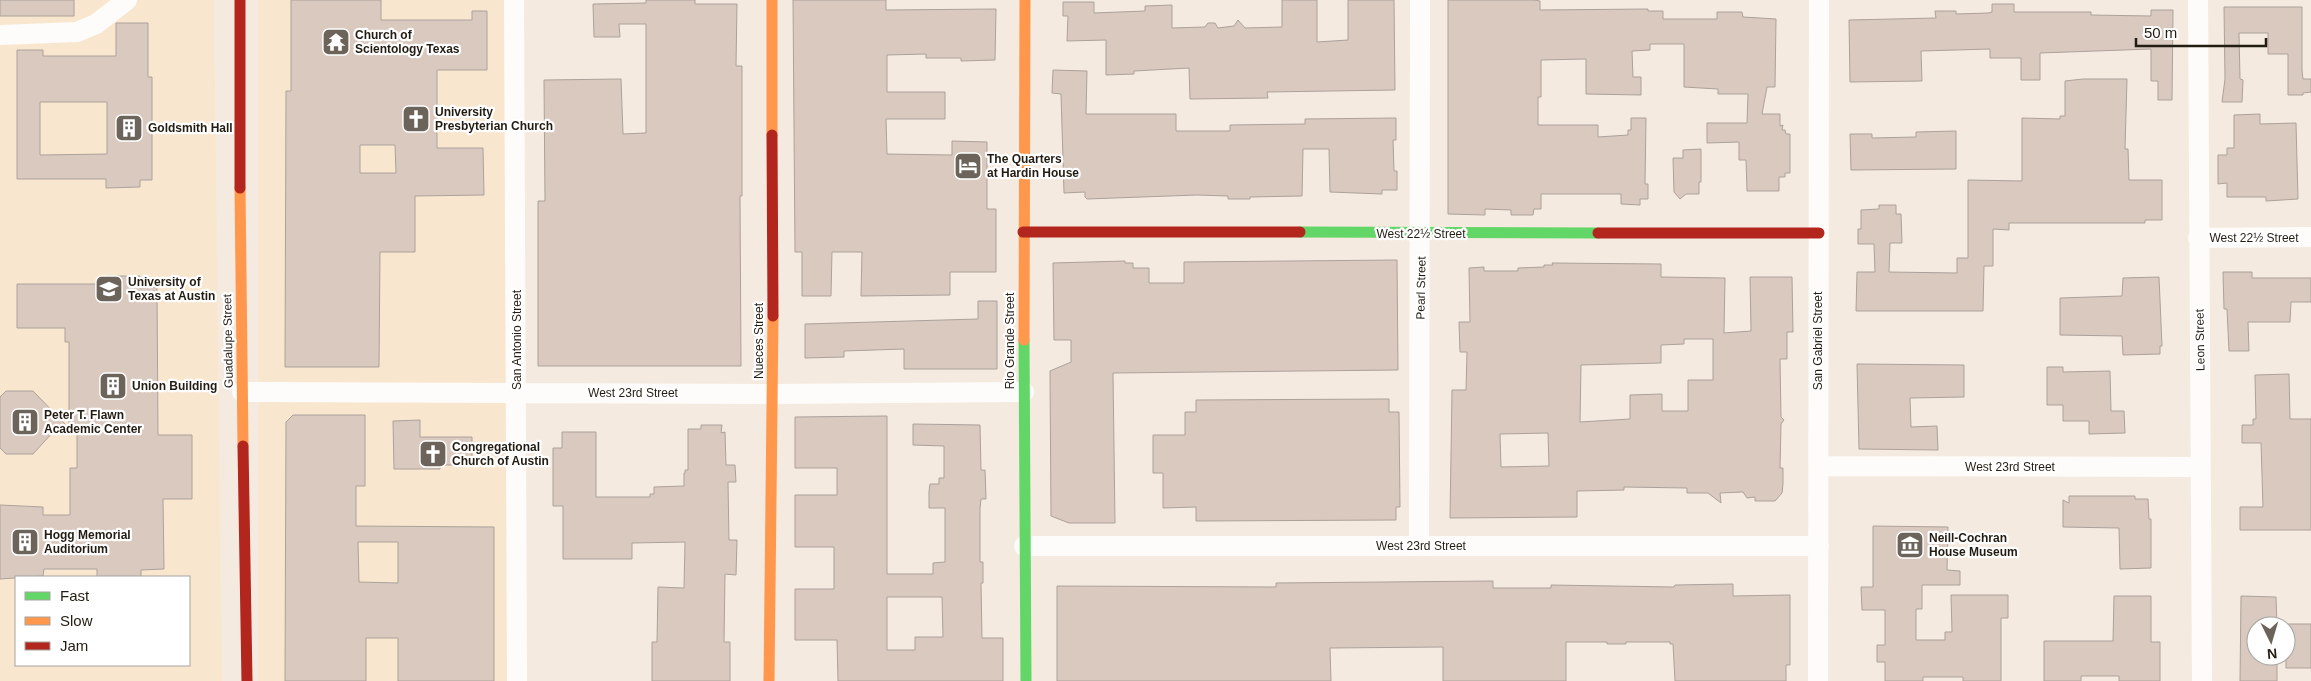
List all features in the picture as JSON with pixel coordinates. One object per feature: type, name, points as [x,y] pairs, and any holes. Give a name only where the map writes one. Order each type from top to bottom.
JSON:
[{"type":"street","points":[[0,35],[77,32],[96,24],[127,0]]},
{"type":"street","name":"Guadalupe Street","points":[[240,0],[242,392],[247,681]]},
{"type":"street","name":"San Antonio Street","points":[[514,0],[517,681]]},
{"type":"street","name":"Nueces Street","points":[[768,681],[772,394],[772,0]]},
{"type":"street","name":"Rio Grande Street","points":[[1025,0],[1023,232],[1026,681]]},
{"type":"street","name":"Pearl Street","points":[[1419,546],[1420,0]]},
{"type":"street","name":"San Gabriel Street","points":[[1818,681],[1819,0]]},
{"type":"street","name":"Leon Street","points":[[2198,0],[2202,681]]},
{"type":"street","name":"West 22½ Street","points":[[1023,232],[1819,233]]},
{"type":"street","name":"West 22½ Street","points":[[2198,238],[2311,238]]},
{"type":"street","name":"West 23rd Street","points":[[242,392],[772,394],[1024,392]]},
{"type":"street","name":"West 23rd Street","points":[[1819,466],[2201,467]]},
{"type":"street","name":"West 23rd Street","points":[[1024,546],[1818,546]]},
{"type":"shaded area","name":"University of Texas at Austin","points":[[0,0],[214,0],[222,681],[0,681]]},
{"type":"shaded area","points":[[258,0],[506,0],[510,681],[258,681]]},
{"type":"building","points":[[0,0],[74,0],[74,16],[0,16]]},
{"type":"building","points":[[291,0],[381,0],[381,20],[472,20],[472,11],[487,11],[487,70],[437,70],[437,148],[483,148],[484,195],[415,196],[415,252],[380,252],[379,367],[285,367],[286,91],[291,91]],"holes":[[[360,145],[395,145],[396,173],[360,173]]]},
{"type":"building","points":[[646,0],[695,0],[695,4],[737,4],[736,66],[742,66],[742,196],[740,196],[741,366],[538,366],[538,201],[545,201],[544,80],[621,79],[623,134],[646,133],[646,24],[619,24],[620,37],[594,37],[593,4],[646,3]]},
{"type":"building","points":[[793,0],[886,0],[886,10],[996,9],[995,60],[961,61],[961,58],[926,58],[926,54],[887,55],[887,92],[945,92],[945,119],[886,119],[887,154],[952,155],[952,141],[987,142],[987,209],[996,209],[996,272],[950,272],[950,295],[861,296],[862,252],[832,252],[831,296],[802,296],[802,252],[795,252]]},
{"type":"building","points":[[1282,0],[1317,0],[1317,42],[1348,40],[1348,0],[1394,0],[1395,90],[1267,92],[1268,98],[1190,99],[1189,68],[1134,71],[1134,74],[1106,75],[1106,40],[1067,41],[1068,16],[1063,16],[1063,2],[1094,2],[1094,13],[1145,11],[1145,6],[1172,5],[1172,28],[1205,27],[1208,23],[1215,23],[1218,28],[1234,26],[1238,20],[1245,28],[1282,27]]},
{"type":"building","points":[[1448,0],[1534,0],[1540,1],[1540,10],[1648,9],[1648,11],[1663,11],[1663,19],[1717,19],[1717,12],[1742,12],[1743,17],[1776,19],[1775,87],[1767,87],[1762,114],[1780,114],[1780,126],[1783,125],[1782,130],[1785,130],[1786,134],[1790,134],[1790,173],[1785,173],[1785,177],[1779,177],[1779,191],[1747,191],[1746,160],[1739,160],[1739,142],[1707,143],[1707,123],[1747,123],[1748,94],[1718,94],[1718,89],[1684,87],[1684,44],[1650,44],[1650,50],[1632,51],[1633,77],[1641,77],[1641,95],[1586,94],[1586,59],[1541,60],[1541,97],[1538,97],[1538,125],[1598,125],[1598,137],[1628,135],[1628,130],[1631,130],[1631,118],[1646,118],[1645,184],[1648,184],[1648,199],[1640,199],[1640,205],[1621,204],[1621,194],[1541,194],[1541,209],[1534,209],[1533,215],[1511,215],[1511,210],[1485,209],[1485,215],[1448,214]]},
{"type":"building","points":[[1992,4],[2014,4],[2014,12],[2091,12],[2091,15],[2151,16],[2151,10],[2173,10],[2172,100],[2158,100],[2158,81],[2151,81],[2151,49],[2040,53],[2040,80],[2021,80],[2021,58],[1990,58],[1990,49],[1921,51],[1922,81],[1850,82],[1849,20],[1936,18],[1935,11],[1956,11],[1956,14],[1988,13],[1992,12]]},
{"type":"building","points":[[2224,7],[2302,7],[2302,70],[2303,79],[2311,79],[2311,92],[2303,93],[2303,95],[2288,95],[2288,54],[2268,54],[2268,33],[2239,33],[2240,79],[2243,80],[2242,102],[2222,102],[2225,79]]},
{"type":"building","name":"Goldsmith Hall","points":[[116,23],[148,23],[148,77],[152,77],[152,180],[140,180],[140,187],[106,188],[106,179],[17,179],[17,50],[43,50],[43,56],[116,56]],"holes":[[[40,102],[107,102],[107,154],[40,155]]]},
{"type":"building","points":[[1053,70],[1087,71],[1086,114],[1176,114],[1176,131],[1230,131],[1230,125],[1305,124],[1305,119],[1396,118],[1396,140],[1393,140],[1394,171],[1397,171],[1397,190],[1382,190],[1382,194],[1330,192],[1329,149],[1303,149],[1302,196],[1228,199],[1228,196],[1197,195],[1087,199],[1085,192],[1064,193],[1061,94],[1052,93]]},
{"type":"building","points":[[2127,79],[2125,149],[2128,149],[2129,180],[2162,180],[2162,220],[2145,220],[2145,223],[2009,223],[2009,230],[1993,229],[1993,266],[1984,266],[1983,311],[1856,311],[1857,272],[1875,272],[1874,244],[1858,244],[1858,229],[1861,229],[1861,210],[1879,209],[1879,205],[1896,205],[1896,214],[1901,214],[1902,243],[1890,243],[1889,272],[1957,273],[1957,258],[1968,258],[1968,180],[2022,181],[2022,118],[2060,119],[2060,116],[2065,116],[2065,81]]},
{"type":"building","points":[[2260,114],[2260,124],[2296,123],[2298,199],[2266,201],[2266,197],[2227,197],[2227,183],[2218,184],[2218,155],[2227,155],[2227,148],[2234,148],[2234,115]]},
{"type":"building","points":[[1956,131],[1956,169],[1851,170],[1850,134],[1872,134],[1872,138],[1916,137],[1916,132]]},
{"type":"building","points":[[1701,149],[1699,194],[1686,194],[1680,199],[1674,192],[1673,158],[1683,158],[1683,150]]},
{"type":"building","points":[[1397,260],[1398,370],[1113,373],[1115,523],[1069,523],[1051,516],[1050,371],[1071,362],[1071,340],[1054,340],[1053,263],[1125,261],[1125,263],[1133,263],[1133,268],[1149,268],[1149,283],[1184,283],[1184,262]]},
{"type":"building","points":[[1552,263],[1661,264],[1661,277],[1725,278],[1724,333],[1751,331],[1750,277],[1792,277],[1793,332],[1787,332],[1787,359],[1780,359],[1781,417],[1784,420],[1781,424],[1780,468],[1783,468],[1783,484],[1782,493],[1775,501],[1755,501],[1755,497],[1747,498],[1743,492],[1720,493],[1721,503],[1708,493],[1687,493],[1687,488],[1624,487],[1624,490],[1577,491],[1577,517],[1450,518],[1452,390],[1466,390],[1467,352],[1460,352],[1459,322],[1470,322],[1469,268],[1484,267],[1484,271],[1518,271],[1518,268],[1553,265]],"holes":[[[1684,339],[1713,339],[1713,380],[1688,380],[1688,411],[1662,411],[1662,394],[1630,395],[1630,419],[1580,422],[1581,365],[1661,363],[1661,345],[1684,344]],[[1548,433],[1549,466],[1501,467],[1500,434]]]},
{"type":"building","points":[[2223,272],[2252,272],[2252,278],[2311,278],[2311,302],[2291,302],[2290,322],[2248,322],[2249,351],[2229,351],[2227,309],[2224,309]]},
{"type":"building","name":"Union Building","points":[[106,276],[140,276],[140,288],[157,287],[158,435],[192,435],[192,499],[163,499],[164,569],[141,570],[141,576],[97,576],[97,569],[44,569],[43,576],[15,576],[15,578],[0,579],[0,505],[43,507],[43,515],[70,515],[70,468],[77,468],[77,431],[54,431],[33,454],[6,454],[0,448],[0,397],[6,391],[33,391],[69,428],[69,342],[65,342],[65,328],[17,328],[17,284],[106,284]]},
{"type":"building","points":[[2159,277],[2162,346],[2160,346],[2160,354],[2123,355],[2122,336],[2060,335],[2060,298],[2122,296],[2123,278]]},
{"type":"building","points":[[978,301],[997,301],[997,369],[904,369],[904,349],[844,351],[844,357],[805,358],[805,324],[978,319]]},
{"type":"building","points":[[1857,364],[1964,365],[1964,397],[1910,398],[1911,427],[1937,426],[1938,450],[1859,449]]},
{"type":"building","points":[[2047,367],[2063,367],[2063,372],[2110,371],[2111,411],[2124,411],[2125,433],[2089,434],[2089,421],[2063,421],[2063,405],[2047,405]]},
{"type":"building","points":[[2289,374],[2290,419],[2311,419],[2311,530],[2240,530],[2240,507],[2263,507],[2261,443],[2242,443],[2242,425],[2253,425],[2253,419],[2256,419],[2255,375]]},
{"type":"building","points":[[1389,399],[1389,412],[1399,412],[1400,507],[1396,507],[1396,520],[1196,521],[1196,507],[1163,508],[1163,473],[1153,473],[1153,435],[1185,435],[1185,412],[1196,412],[1196,400]]},
{"type":"building","points":[[293,415],[365,415],[365,486],[356,486],[356,526],[494,527],[494,681],[398,681],[398,638],[366,638],[366,681],[285,681],[286,422]],"holes":[[[358,542],[398,542],[398,583],[359,582]]]},
{"type":"building","points":[[887,416],[887,574],[933,574],[933,563],[945,562],[945,508],[929,508],[930,484],[939,484],[939,478],[944,478],[944,446],[913,445],[913,424],[980,425],[981,470],[985,470],[986,499],[981,499],[980,508],[980,562],[983,562],[983,583],[981,583],[982,638],[1003,638],[1003,681],[838,681],[837,640],[795,640],[795,589],[834,589],[834,547],[795,547],[795,495],[837,495],[837,468],[795,468],[795,417]],"holes":[[[887,597],[942,597],[943,637],[915,637],[915,650],[887,650]]]},
{"type":"building","name":"Congregational Church of Austin","points":[[420,420],[420,437],[472,437],[472,465],[440,465],[440,469],[394,469],[393,421]]},
{"type":"building","points":[[701,425],[722,425],[721,433],[725,432],[726,465],[735,465],[736,482],[728,482],[729,540],[737,540],[736,575],[725,574],[724,642],[730,642],[730,681],[652,681],[652,642],[657,642],[658,587],[684,588],[685,542],[632,543],[632,559],[563,559],[563,506],[553,506],[553,448],[562,448],[562,432],[596,432],[596,497],[650,497],[650,494],[654,494],[654,487],[684,486],[684,473],[685,470],[688,470],[688,429],[701,429]]},
{"type":"building","points":[[2069,496],[2135,496],[2135,499],[2148,499],[2149,519],[2151,519],[2151,568],[2120,569],[2119,528],[2063,527],[2063,500],[2069,503]]},
{"type":"building","points":[[1873,526],[1948,527],[1947,570],[1960,571],[1960,585],[1922,585],[1922,609],[1916,609],[1916,640],[1945,640],[1945,632],[1952,632],[1951,595],[2008,595],[2008,618],[2001,618],[2001,681],[1963,681],[1963,677],[1923,677],[1923,681],[1885,681],[1885,662],[1877,662],[1877,645],[1885,645],[1885,610],[1862,610],[1861,587],[1873,587]]},
{"type":"building","points":[[1493,581],[1493,588],[1551,588],[1551,585],[1674,587],[1675,585],[1733,584],[1733,596],[1790,595],[1790,665],[1786,665],[1786,681],[1675,681],[1673,644],[1670,644],[1670,642],[1607,644],[1607,642],[1566,642],[1566,681],[1443,681],[1443,647],[1330,648],[1331,681],[1057,681],[1057,586],[1276,587],[1276,583]]},
{"type":"building","points":[[2114,596],[2151,596],[2151,642],[2160,642],[2160,681],[2119,681],[2119,676],[2081,676],[2081,681],[2044,681],[2044,641],[2113,641]]},
{"type":"building","points":[[2241,596],[2276,597],[2277,616],[2246,616],[2246,666],[2277,666],[2277,681],[2240,681]]},
{"type":"building","points":[[2296,624],[2311,624],[2311,668],[2286,668],[2286,666],[2296,666]]},
{"type":"traffic: fast","points":[[1300,232],[1598,233]]},
{"type":"traffic: fast","points":[[1024,340],[1026,681]]},
{"type":"traffic: slow","points":[[772,0],[772,135]]},
{"type":"traffic: slow","points":[[1024,340],[1025,0]]},
{"type":"traffic: slow","points":[[240,188],[243,446]]},
{"type":"traffic: slow","points":[[769,681],[773,316]]},
{"type":"traffic: jam","points":[[240,0],[240,188]]},
{"type":"traffic: jam","points":[[772,135],[773,316]]},
{"type":"traffic: jam","points":[[1023,232],[1300,232]]},
{"type":"traffic: jam","points":[[1598,233],[1819,233]]},
{"type":"traffic: jam","points":[[243,446],[247,681]]},
{"type":"place","name":"Church of Scientology Texas","points":[[336,42]]},
{"type":"place","name":"University Presbyterian Church","points":[[416,119]]},
{"type":"place","name":"Goldsmith Hall","points":[[129,128]]},
{"type":"place","name":"The Quarters at Hardin House","points":[[968,166]]},
{"type":"place","name":"University of Texas at Austin","points":[[109,289]]},
{"type":"place","name":"Union Building","points":[[113,386]]},
{"type":"place","name":"Peter T. Flawn Academic Center","points":[[25,422]]},
{"type":"place","name":"Congregational Church of Austin","points":[[433,454]]},
{"type":"place","name":"Hogg Memorial Auditorium","points":[[25,542]]},
{"type":"place","name":"Neill-Cochran House Museum","points":[[1910,545]]}]
